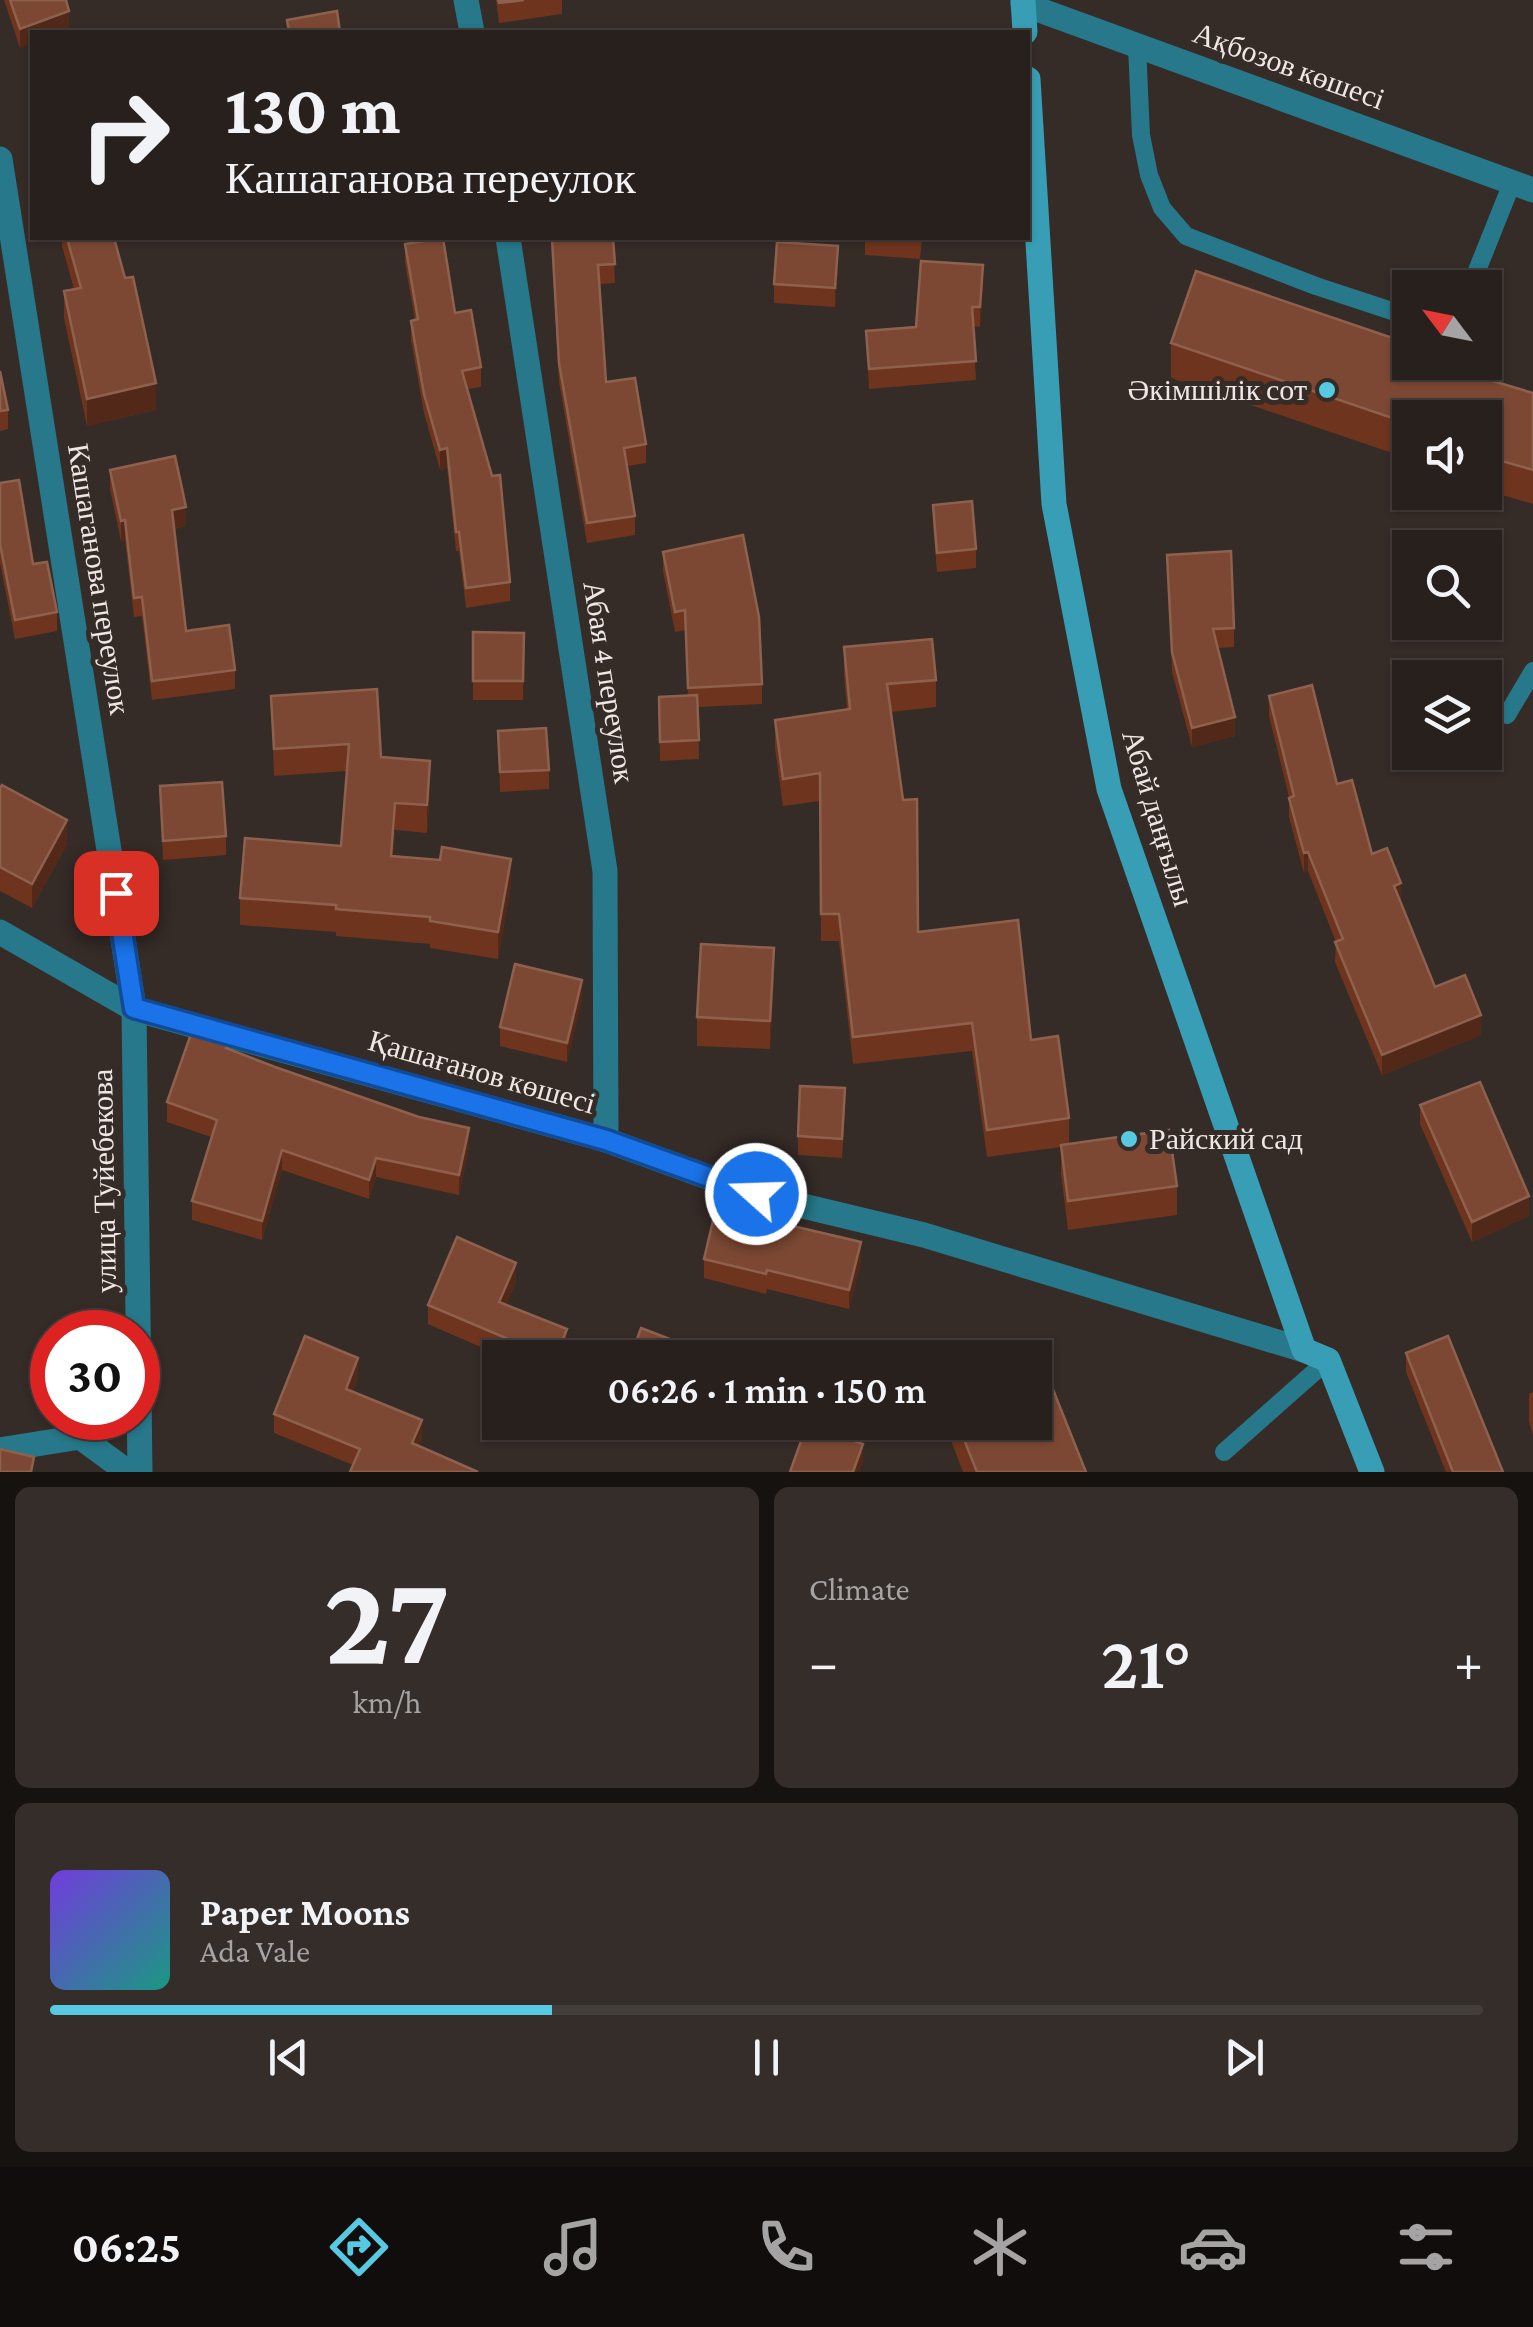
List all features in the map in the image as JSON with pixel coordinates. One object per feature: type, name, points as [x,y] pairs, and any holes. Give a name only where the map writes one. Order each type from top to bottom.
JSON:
[{"type":"main road","points":[[1023,2],[1024,30]]},
{"type":"main road","name":"Абай даңғылы","points":[[1030,112],[1054,504],[1109,790],[1316,1355],[1372,1472]]},
{"type":"street","points":[[466,0],[472,30]]},
{"type":"street","name":"Ақбозов көшесі","points":[[1023,2],[1523,186]]},
{"type":"street","name":"Кашаганова переулок","points":[[0,159],[134,1008]]},
{"type":"street","name":"Абая 4 переулок","points":[[508,240],[605,871],[606,1140]]},
{"type":"street","name":"Қашағанов көшесі","points":[[0,932],[134,1008],[606,1140],[756,1194],[924,1235],[1316,1355]]},
{"type":"street","name":"улица Туйебекова","points":[[134,1008],[140,1472]]},
{"type":"street","points":[[0,1450],[80,1437],[128,1472]]},
{"type":"lane","points":[[1137,46],[1141,135],[1149,175],[1162,208],[1186,236],[1392,311]]},
{"type":"lane","points":[[1479,270],[1523,186]]},
{"type":"lane","points":[[1507,715],[1533,671]]},
{"type":"lane","points":[[1224,1452],[1316,1355]]},
{"type":"building","points":[[10,0],[66,0],[69,11],[20,29]]},
{"type":"building","points":[[337,11],[340,30],[289,30],[287,20]]},
{"type":"building","points":[[68,240],[115,240],[125,278],[133,277],[156,383],[87,399],[64,291],[81,288]]},
{"type":"building","points":[[443,240],[455,313],[471,310],[481,367],[462,371],[492,476],[500,475],[510,582],[466,588],[447,448],[440,450],[424,394],[411,321],[418,319],[405,244]]},
{"type":"building","points":[[552,240],[613,240],[615,264],[598,265],[606,382],[635,378],[646,444],[624,448],[635,516],[587,523],[559,363]]},
{"type":"building","points":[[777,242],[838,246],[835,288],[774,284]]},
{"type":"building","points":[[921,261],[983,265],[980,307],[972,307],[976,361],[869,369],[866,331],[916,327]]},
{"type":"building","points":[[1196,271],[1392,338],[1392,380],[1489,380],[1533,393],[1533,470],[1502,461],[1502,400],[1392,400],[1392,418],[1171,343]]},
{"type":"building","points":[[0,371],[8,410],[0,411]]},
{"type":"building","points":[[175,456],[186,507],[172,510],[186,631],[229,625],[235,670],[152,681],[142,597],[134,598],[125,520],[121,521],[110,470]]},
{"type":"building","points":[[19,480],[33,564],[47,562],[57,612],[15,620],[0,544],[0,483]]},
{"type":"building","points":[[972,501],[976,549],[937,553],[933,505]]},
{"type":"building","points":[[743,535],[759,617],[762,684],[688,688],[685,610],[675,612],[663,552]]},
{"type":"building","points":[[1231,551],[1234,628],[1213,629],[1235,717],[1192,728],[1172,652],[1167,555]]},
{"type":"building","points":[[473,632],[524,633],[523,681],[473,681]]},
{"type":"building","points":[[932,639],[936,680],[887,684],[903,800],[917,799],[918,932],[1018,920],[1031,1040],[1058,1036],[1069,1118],[987,1130],[972,1023],[853,1037],[839,914],[821,914],[820,773],[783,779],[775,720],[850,709],[844,647]]},
{"type":"building","points":[[1312,685],[1337,784],[1352,780],[1372,854],[1387,848],[1401,883],[1394,886],[1435,987],[1465,975],[1481,1015],[1382,1055],[1335,942],[1343,939],[1308,852],[1304,853],[1269,696]]},
{"type":"building","points":[[377,689],[381,757],[430,761],[427,805],[395,803],[391,856],[440,860],[442,847],[511,859],[498,932],[430,921],[430,917],[240,898],[245,838],[341,846],[349,744],[274,749],[271,696]]},
{"type":"building","points":[[697,695],[699,740],[660,742],[659,697]]},
{"type":"building","points":[[546,728],[549,770],[500,772],[498,731]]},
{"type":"building","points":[[222,782],[226,836],[163,841],[160,786]]},
{"type":"building","points":[[2,785],[67,820],[32,884],[0,867]]},
{"type":"building","points":[[701,944],[774,948],[770,1021],[697,1017]]},
{"type":"building","points":[[515,964],[582,980],[567,1043],[500,1027]]},
{"type":"building","points":[[192,1031],[228,1043],[226,1048],[275,1067],[419,1117],[469,1128],[459,1175],[376,1158],[369,1180],[282,1150],[262,1221],[192,1201],[217,1120],[167,1102]]},
{"type":"building","points":[[1480,1082],[1529,1196],[1472,1222],[1420,1105]]},
{"type":"building","points":[[800,1086],[845,1088],[842,1139],[798,1136]]},
{"type":"building","points":[[1169,1130],[1177,1186],[1068,1201],[1061,1145]]},
{"type":"building","points":[[716,1208],[861,1242],[849,1290],[704,1259]]},
{"type":"building","points":[[457,1237],[516,1263],[499,1302],[567,1329],[563,1340],[505,1340],[428,1305]]},
{"type":"building","points":[[641,1328],[672,1340],[637,1340]]},
{"type":"building","points":[[305,1336],[358,1358],[346,1389],[422,1420],[412,1443],[478,1472],[350,1472],[360,1449],[274,1414]]},
{"type":"building","points":[[1448,1336],[1503,1472],[1453,1472],[1406,1353]]},
{"type":"building","points":[[1052,1387],[1086,1472],[977,1472],[964,1440],[1052,1440]]},
{"type":"building","points":[[801,1440],[852,1440],[863,1444],[853,1472],[790,1472]]},
{"type":"building","points":[[0,1449],[34,1457],[31,1472],[0,1472]]},
{"type":"place","name":"Әкімшілік сот","points":[[1327,390]]},
{"type":"place","name":"Райский сад","points":[[1129,1139]]},
{"type":"route","points":[[116,893],[134,1008],[606,1140],[756,1194]]}]
